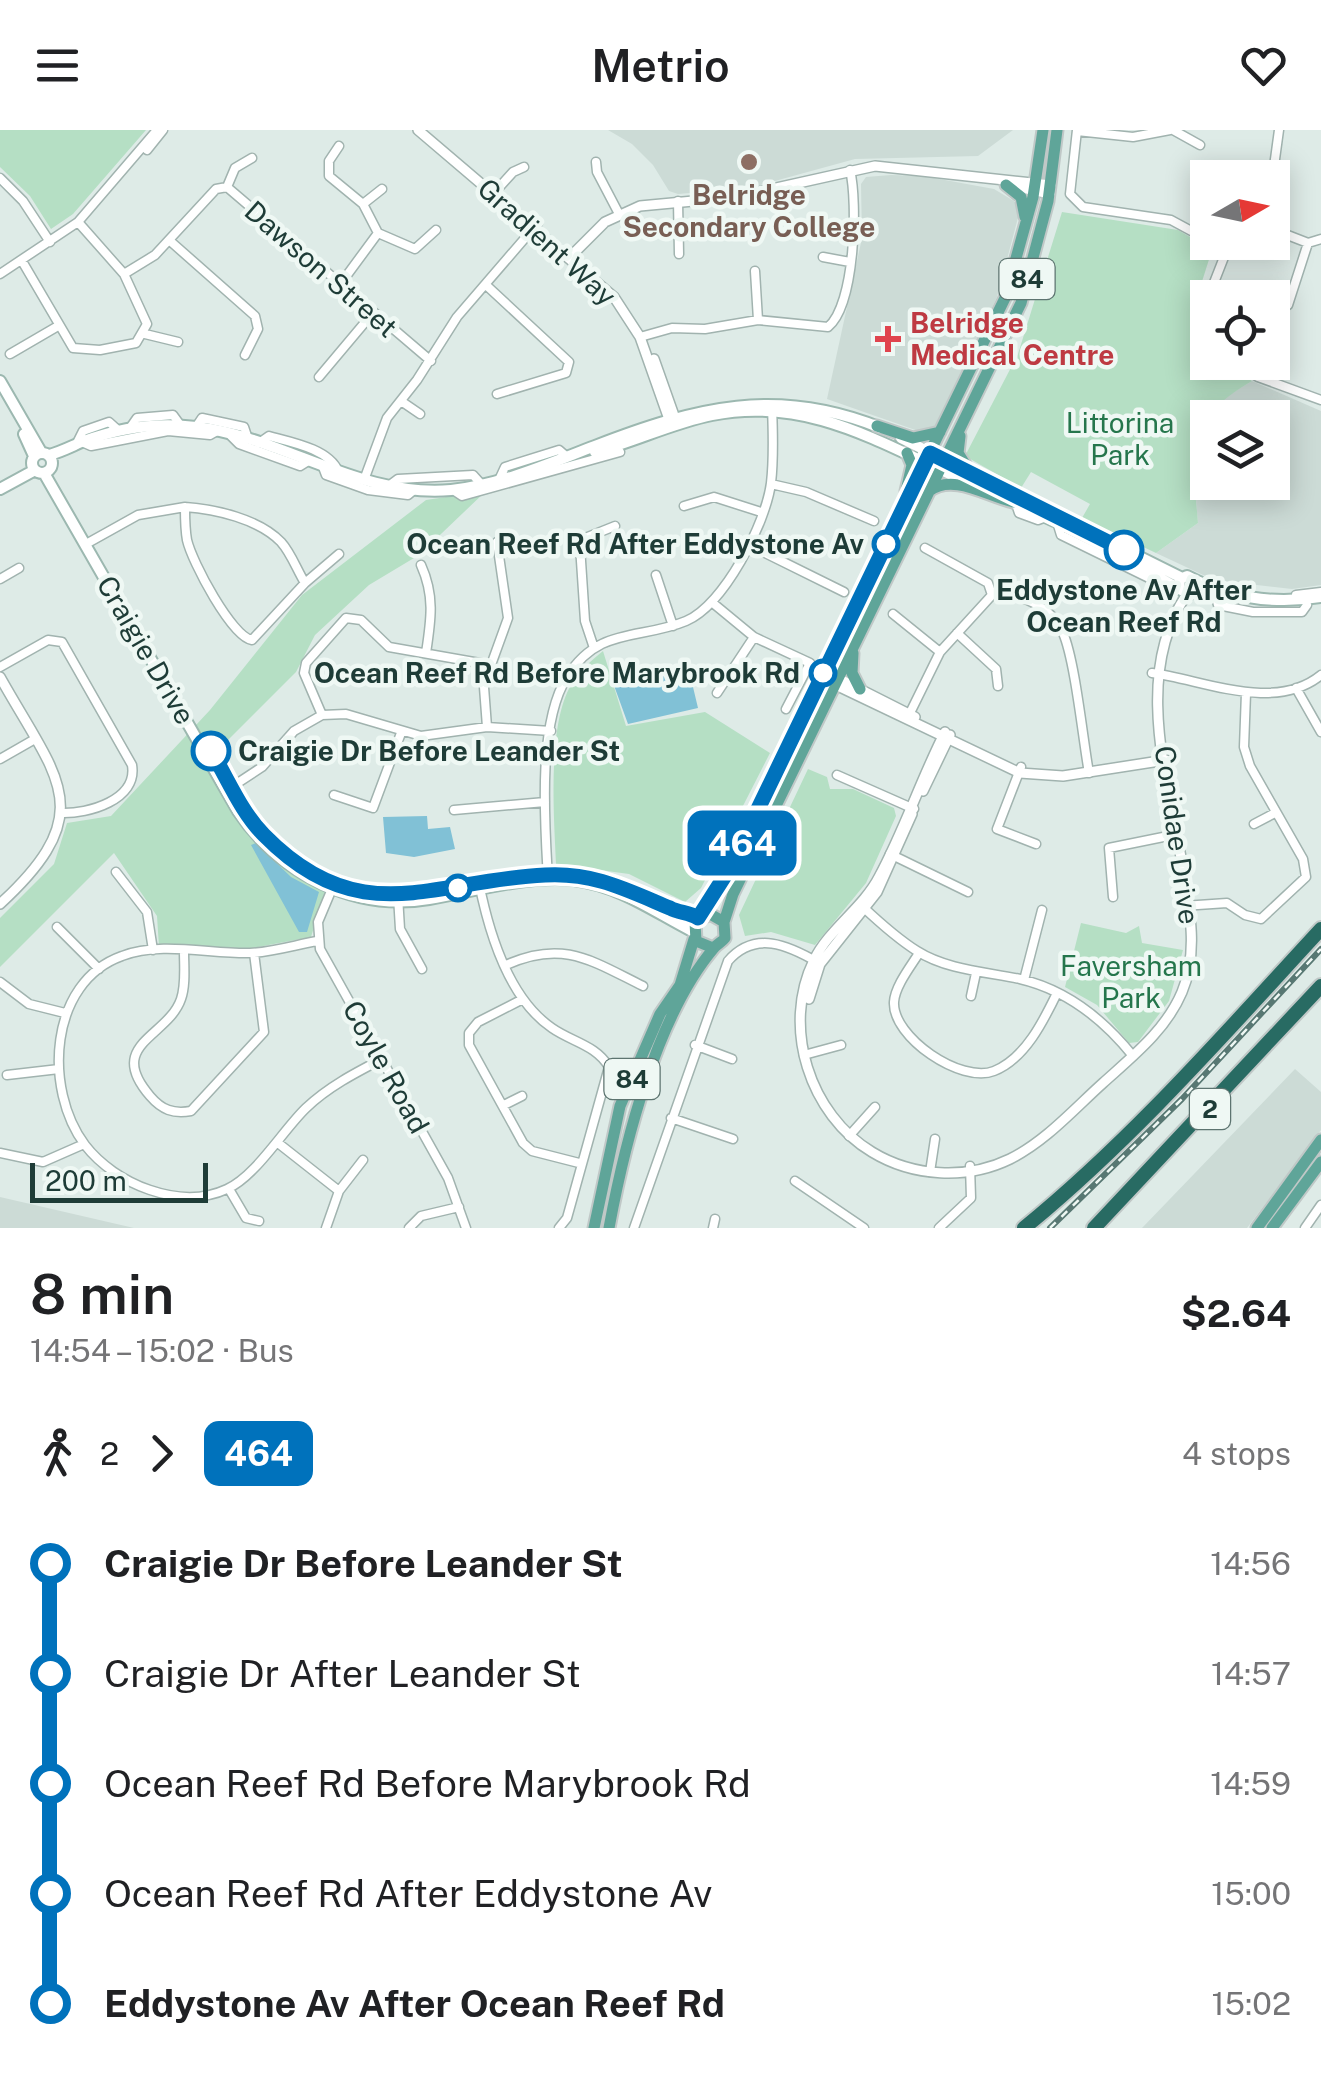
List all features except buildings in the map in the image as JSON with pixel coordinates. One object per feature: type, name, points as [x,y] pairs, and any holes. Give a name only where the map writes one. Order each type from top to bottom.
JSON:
[{"type":"highway","name":"2","points":[[1024,1228],[1074,1186],[1172,1090],[1321,928]]},
{"type":"highway","name":"2","points":[[1094,1228],[1321,986]]},
{"type":"main road","name":"84","points":[[594,1228],[620,1106],[660,1014],[680,986],[693,935],[1006,298],[1035,186],[1042,130]]},
{"type":"main road","name":"84","points":[[608,1228],[636,1108],[662,1042],[713,948],[725,938],[724,922],[733,894],[1021,303],[1050,189],[1057,130]]},
{"type":"main road","points":[[1004,183],[1021,198],[1026,226]]},
{"type":"main road","points":[[968,469],[958,453],[958,442],[994,359]]},
{"type":"main road","name":"Craigie Drive","points":[[0,381],[229,788],[264,835],[331,886],[398,898],[548,877],[605,881],[702,916]]},
{"type":"main road","name":"Craigie Drive","points":[[0,393],[44,462]]},
{"type":"main road","points":[[772,406],[913,438],[940,431]]},
{"type":"main road","points":[[0,487],[79,444],[125,430],[196,426],[254,441],[386,488],[453,490],[552,467],[584,452],[673,423],[772,406],[814,408],[859,421],[907,452],[928,458]]},
{"type":"main road","points":[[874,430],[1185,588]]},
{"type":"main road","points":[[892,532],[909,482],[912,464],[907,452]]},
{"type":"main road","points":[[941,464],[968,469],[1018,501],[1185,588],[1272,607],[1307,606],[1321,597]]},
{"type":"main road","points":[[926,494],[938,484],[955,483],[1018,501]]},
{"type":"main road","points":[[1219,596],[1272,601],[1321,597]]},
{"type":"main road","points":[[854,644],[852,668],[860,689]]},
{"type":"main road","name":"Craigie Drive","points":[[548,877],[608,887],[654,907],[693,935]]},
{"type":"main road","points":[[702,916],[716,915],[724,922]]},
{"type":"main road","points":[[693,935],[713,948]]},
{"type":"main road","points":[[1257,1228],[1321,1140]]},
{"type":"main road","points":[[1272,1228],[1321,1162]]},
{"type":"main road","points":[[1284,1191],[1307,1181]]},
{"type":"street","points":[[0,274],[78,222],[160,130]]},
{"type":"street","name":"Gradient Way","points":[[418,130],[496,191]]},
{"type":"street","name":"Gradient Way","points":[[426,130],[617,292],[643,336],[673,423]]},
{"type":"street","points":[[1190,231],[1170,220],[1084,207],[1070,194],[1077,131],[1133,136],[1172,130],[1200,145]]},
{"type":"street","points":[[1275,160],[1279,130]]},
{"type":"street","points":[[339,146],[327,169],[363,204],[378,233],[408,249],[424,243],[436,230]]},
{"type":"street","points":[[227,187],[235,168],[252,158]]},
{"type":"street","points":[[596,162],[597,172],[619,214]]},
{"type":"street","points":[[573,254],[619,214],[651,203],[736,197],[850,170],[907,166],[1050,189]]},
{"type":"street","points":[[496,191],[524,167]]},
{"type":"street","points":[[643,336],[758,320],[828,327],[838,315],[850,262],[856,216],[850,170]]},
{"type":"street","points":[[0,178],[23,201],[50,242]]},
{"type":"street","name":"Dawson Street","points":[[124,274],[169,240],[216,189],[227,187],[372,314],[431,360]]},
{"type":"street","points":[[363,204],[382,189]]},
{"type":"street","points":[[678,202],[680,254]]},
{"type":"street","points":[[22,261],[73,348],[136,344],[146,324],[124,274],[78,222]]},
{"type":"street","points":[[364,480],[387,418],[458,317],[536,225]]},
{"type":"street","points":[[339,286],[378,233]]},
{"type":"street","points":[[1290,236],[1308,243],[1321,239]]},
{"type":"street","points":[[169,240],[255,316],[258,329],[246,355]]},
{"type":"street","points":[[1290,299],[1308,243]]},
{"type":"street","points":[[823,257],[850,262]]},
{"type":"street","points":[[755,271],[758,320]]},
{"type":"street","points":[[486,285],[569,362],[566,373],[496,394]]},
{"type":"street","points":[[320,376],[372,314]]},
{"type":"street","points":[[10,354],[58,326]]},
{"type":"street","points":[[144,334],[178,342]]},
{"type":"street","points":[[1266,380],[1321,400]]},
{"type":"street","points":[[401,401],[420,414]]},
{"type":"street","points":[[548,877],[545,802],[551,731],[566,677],[594,648],[629,632],[673,626],[714,604],[747,544],[771,484],[772,406]]},
{"type":"street","points":[[196,426],[202,418],[244,426],[254,441],[269,436],[286,441],[328,457],[338,472]]},
{"type":"street","points":[[79,444],[91,446],[147,433],[210,435],[217,431]]},
{"type":"street","points":[[230,434],[239,444],[300,466],[308,461]]},
{"type":"street","points":[[499,480],[505,468],[559,450],[570,458]]},
{"type":"street","points":[[453,490],[462,496],[493,490],[552,467],[620,452]]},
{"type":"street","points":[[323,467],[326,475],[368,490],[408,495],[414,490]]},
{"type":"street","points":[[386,488],[398,479],[474,475],[482,484]]},
{"type":"street","points":[[771,484],[806,492],[874,521]]},
{"type":"street","points":[[684,506],[714,497],[761,512]]},
{"type":"street","points":[[88,543],[138,514],[185,507],[215,511],[264,529],[282,542],[304,583]]},
{"type":"street","points":[[185,507],[188,542],[196,563],[241,638],[258,637],[304,583],[338,554]]},
{"type":"street","points":[[594,648],[585,622],[580,546],[586,538],[615,526]]},
{"type":"street","points":[[487,727],[484,687],[508,618],[497,542]]},
{"type":"street","points":[[747,544],[844,592]]},
{"type":"street","points":[[925,548],[988,584],[992,595]]},
{"type":"street","points":[[420,565],[431,588],[433,608],[426,654]]},
{"type":"street","points":[[0,578],[19,568]]},
{"type":"street","points":[[656,575],[673,626]]},
{"type":"street","name":"Conidae Drive","points":[[946,736],[893,855],[863,906],[817,962],[801,1018],[818,1096],[851,1134],[886,1160],[931,1169],[971,1169],[1006,1161],[1038,1142],[1162,1026],[1183,990],[1192,954],[1154,673],[1185,588]]},
{"type":"street","points":[[908,717],[940,652],[992,595],[1015,593],[1045,611],[1063,632],[1088,770]]},
{"type":"street","points":[[714,604],[754,637],[810,663],[786,708]]},
{"type":"street","points":[[893,614],[940,652]]},
{"type":"street","points":[[322,715],[304,673],[306,663],[341,620],[361,620],[389,647],[491,665]]},
{"type":"street","points":[[1063,632],[1086,626]]},
{"type":"street","points":[[957,633],[996,669],[998,686]]},
{"type":"street","points":[[716,694],[754,637]]},
{"type":"street","points":[[0,667],[48,640],[62,642],[132,765],[130,782],[105,805],[85,814],[62,813]]},
{"type":"street","points":[[1154,673],[1246,692],[1296,688],[1321,675]]},
{"type":"street","points":[[822,674],[1020,770],[1088,770],[1163,758]]},
{"type":"street","points":[[0,676],[54,773],[62,813],[50,851],[0,904]]},
{"type":"street","points":[[835,681],[860,689],[908,717]]},
{"type":"street","points":[[1296,688],[1321,732]]},
{"type":"street","points":[[1186,906],[1227,902],[1246,916],[1261,919],[1306,876],[1303,859],[1274,814],[1244,747],[1246,692]]},
{"type":"street","points":[[229,788],[262,767],[294,732],[322,715],[346,714],[401,733],[439,735],[487,727],[551,731]]},
{"type":"street","points":[[334,795],[373,808],[401,733]]},
{"type":"street","points":[[0,759],[35,739]]},
{"type":"street","points":[[1020,770],[998,829],[1036,844]]},
{"type":"street","points":[[837,775],[911,808]]},
{"type":"street","points":[[454,810],[545,802]]},
{"type":"street","points":[[1254,824],[1274,814]]},
{"type":"street","points":[[1113,896],[1109,848],[1175,835]]},
{"type":"street","points":[[893,855],[968,892]]},
{"type":"street","points":[[116,872],[147,912],[154,950]]},
{"type":"street","points":[[331,886],[317,941],[254,953],[154,950],[122,955],[98,968],[81,986],[65,1013],[59,1068],[66,1104],[84,1144],[130,1182],[160,1193],[192,1197],[229,1189],[326,1091],[382,1059]]},
{"type":"street","points":[[480,886],[490,930],[521,1000],[551,1028],[601,1053],[608,1067],[567,1218],[559,1228]]},
{"type":"street","points":[[398,898],[400,928],[422,970]]},
{"type":"street","points":[[863,906],[919,952],[976,973],[1024,980],[1057,993],[1096,1018],[1131,1054]]},
{"type":"street","points":[[1024,980],[1042,910]]},
{"type":"street","points":[[58,926],[98,968]]},
{"type":"street","name":"Coyle Road","points":[[317,941],[459,1207],[466,1228]]},
{"type":"street","points":[[634,1228],[725,966],[736,952],[766,941],[817,962]]},
{"type":"street","points":[[184,951],[182,998],[136,1049],[135,1061],[137,1076],[149,1095],[165,1110],[178,1113],[191,1111],[264,1032],[254,953]]},
{"type":"street","points":[[919,952],[896,994],[894,1008],[903,1026],[942,1063],[982,1073],[1000,1068],[1036,1034],[1057,993]]},
{"type":"street","points":[[506,965],[534,953],[579,955],[644,986]]},
{"type":"street","points":[[971,996],[976,973]]},
{"type":"street","points":[[0,982],[29,1004],[65,1013]]},
{"type":"street","points":[[521,1000],[478,1022],[469,1032],[469,1045],[532,1151],[579,1163]]},
{"type":"street","points":[[806,1054],[842,1045]]},
{"type":"street","points":[[695,1046],[732,1059]]},
{"type":"street","points":[[7,1075],[59,1068]]},
{"type":"street","points":[[504,1105],[522,1096]]},
{"type":"street","points":[[851,1134],[875,1106]]},
{"type":"street","points":[[671,1118],[733,1138]]},
{"type":"street","points":[[931,1169],[935,1139]]},
{"type":"street","points":[[278,1142],[338,1190]]},
{"type":"street","points":[[0,1153],[43,1162],[84,1144]]},
{"type":"street","points":[[326,1228],[338,1190],[362,1160]]},
{"type":"street","points":[[938,1228],[970,1198],[971,1169]]},
{"type":"street","points":[[795,1181],[864,1228]]},
{"type":"street","points":[[229,1189],[246,1218],[259,1221]]},
{"type":"street","points":[[1305,1228],[1321,1205]]},
{"type":"street","points":[[408,1228],[429,1213],[459,1207]]},
{"type":"shaded area","name":"Belridge Secondary College","points":[[608,130],[1013,130],[978,156],[855,159],[749,188],[678,194],[669,191],[653,165],[632,144]]},
{"type":"shaded area","points":[[923,176],[994,189],[1014,201],[1019,214],[997,297],[936,426],[921,432],[827,399],[862,238],[861,184],[866,177]]},
{"type":"shaded area","points":[[1252,381],[1321,411],[1321,585],[1292,589],[1214,580],[1156,553],[1198,523],[1196,500],[1290,500],[1290,400],[1221,400]]},
{"type":"shaded area","points":[[1295,1069],[1321,1092],[1321,1130],[1247,1228],[1142,1228]]},
{"type":"shaded area","points":[[0,1197],[134,1228],[0,1228]]},
{"type":"green space","points":[[0,130],[146,130],[73,214],[51,229],[30,196],[0,167]]},
{"type":"green space","name":"Littorina Park","points":[[1062,212],[1178,230],[1190,237],[1190,260],[1209,260],[1202,280],[1190,280],[1190,380],[1252,381],[1224,400],[1190,400],[1190,500],[1196,500],[1198,523],[1156,553],[1082,518],[1090,504],[1031,472],[1021,488],[965,456],[1018,354]]},
{"type":"green space","points":[[486,491],[419,555],[369,585],[315,635],[296,672],[205,763],[228,802],[269,853],[325,891],[311,937],[248,949],[159,947],[157,916],[114,853],[0,967],[0,918],[54,864],[67,823],[111,816],[210,710],[302,595],[426,500]]},
{"type":"green space","points":[[603,651],[626,726],[705,712],[770,753],[701,888],[685,902],[629,874],[556,864],[554,772],[558,724],[574,680]]},
{"type":"green space","points":[[808,769],[827,777],[830,789],[853,789],[894,808],[896,816],[866,883],[815,945],[771,932],[745,936],[739,915]]},
{"type":"green space","name":"Faversham Park","points":[[1081,923],[1126,933],[1139,926],[1142,943],[1183,950],[1169,1001],[1138,1042],[1129,1043],[1097,1005],[1065,987]]},
{"type":"water","points":[[678,664],[693,687],[698,708],[628,724],[612,680]]},
{"type":"water","points":[[427,816],[428,829],[450,827],[455,849],[414,857],[386,853],[383,817]]},
{"type":"water","points":[[256,843],[291,877],[319,892],[307,932],[299,932],[251,845]]},
{"type":"railway","points":[[1050,1228],[1182,1099],[1321,949]]},
{"type":"bus line","name":"464","points":[[211,751],[256,827],[296,862],[341,886],[398,896],[548,874],[584,876],[637,890],[671,909],[698,918],[705,914],[728,871],[930,453],[1124,550]]},
{"type":"place","name":"Belridge Secondary College","points":[[749,162]]},
{"type":"place","name":"Belridge Medical Centre","points":[[888,339]]},
{"type":"place","name":"Ocean Reef Rd After Eddystone Av","points":[[886,544]]},
{"type":"place","name":"Eddystone Av After Ocean Reef Rd","points":[[1124,550]]},
{"type":"place","name":"Ocean Reef Rd Before Marybrook Rd","points":[[823,673]]},
{"type":"place","name":"Craigie Dr Before Leander St","points":[[211,751]]}]
